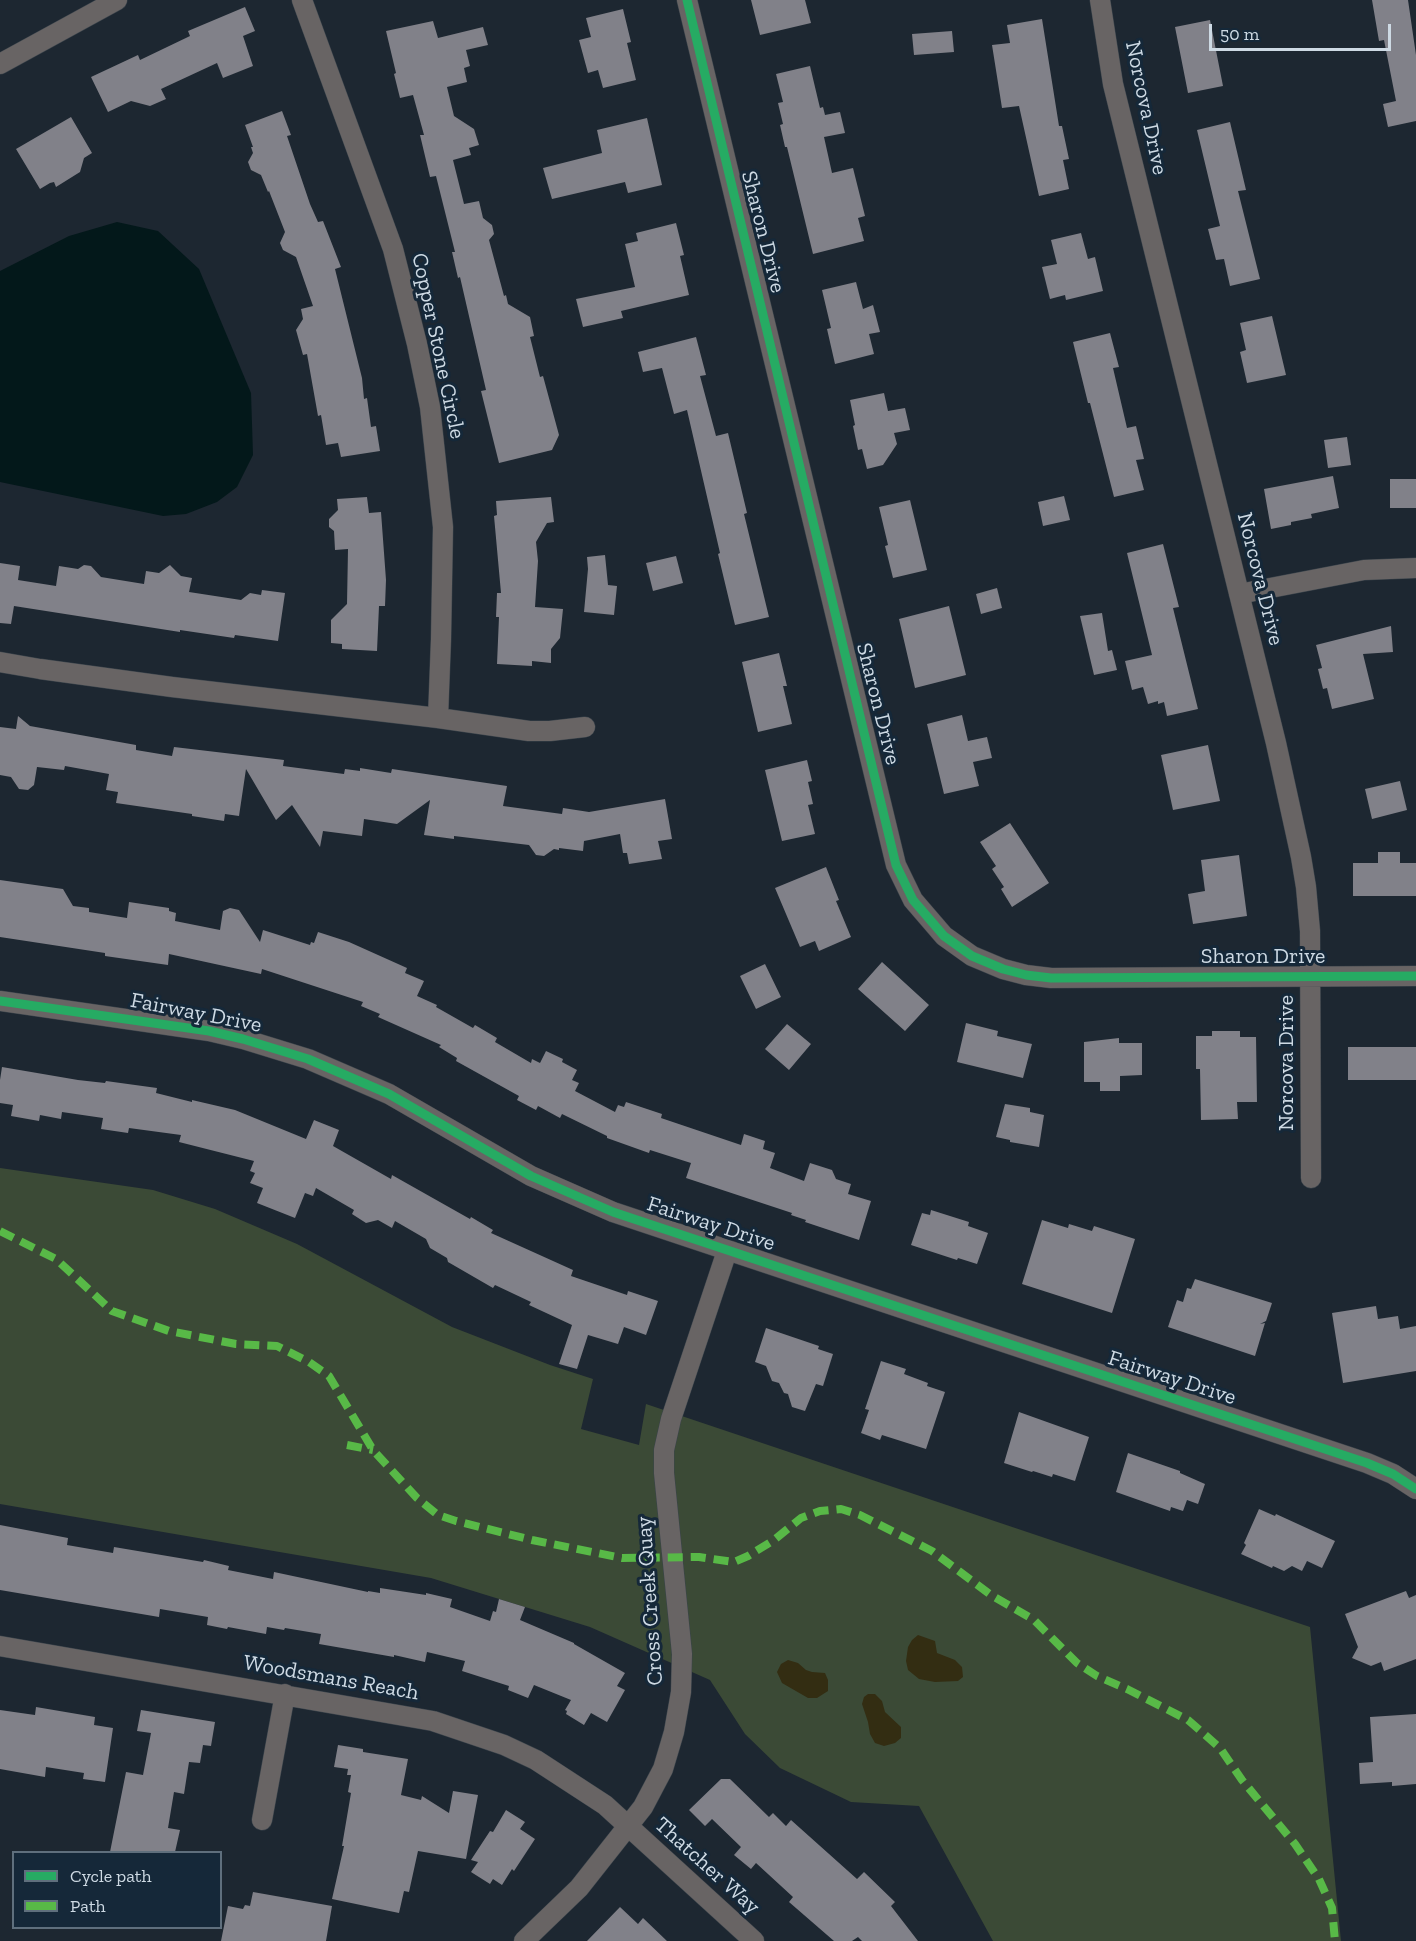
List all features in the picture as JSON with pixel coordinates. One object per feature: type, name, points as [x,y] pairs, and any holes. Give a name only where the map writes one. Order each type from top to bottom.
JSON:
[{"type":"street","points":[[0,64],[117,0]]},
{"type":"street","name":"Copper Stone Circle","points":[[302,0],[393,249],[430,407],[443,527],[438,718]]},
{"type":"street","name":"Sharon Drive","points":[[687,0],[896,865],[914,900],[944,936],[972,956],[1003,969],[1026,975],[1051,978],[1416,976]]},
{"type":"street","name":"Norcova Drive","points":[[1100,0],[1113,84],[1276,743],[1301,857],[1310,931],[1311,1178]]},
{"type":"street","points":[[1239,594],[1364,570],[1416,568]]},
{"type":"street","points":[[0,662],[172,687],[530,731],[585,727]]},
{"type":"street","name":"Fairway Drive","points":[[0,1000],[208,1031],[243,1038],[308,1059],[389,1094],[531,1176],[574,1197],[727,1251],[1367,1463],[1393,1474],[1416,1489]]},
{"type":"street","name":"Cross Creek Quay","points":[[524,1941],[579,1888],[643,1807],[663,1769],[674,1732],[681,1692],[681,1654],[664,1473],[664,1450],[671,1419],[727,1251]]},
{"type":"street","name":"Woodsmans Reach","points":[[0,1646],[433,1721],[504,1745],[536,1760],[605,1805],[628,1827]]},
{"type":"street","points":[[262,1820],[285,1694]]},
{"type":"street","name":"Thatcher Way","points":[[628,1827],[754,1941]]},
{"type":"green space","points":[[0,1168],[153,1190],[215,1209],[297,1244],[452,1327],[593,1379],[581,1429],[639,1445],[646,1404],[1310,1627],[1341,1941],[993,1941],[919,1806],[851,1802],[780,1768],[745,1734],[710,1680],[590,1627],[431,1578],[0,1504]]},
{"type":"sand","points":[[918,1635],[935,1641],[937,1653],[955,1660],[962,1667],[963,1677],[958,1681],[935,1682],[919,1679],[908,1670],[906,1661],[908,1647]]},
{"type":"sand","points":[[788,1660],[798,1663],[806,1670],[825,1673],[828,1680],[828,1691],[817,1698],[808,1698],[782,1683],[777,1672],[781,1664]]},
{"type":"sand","points":[[868,1694],[875,1694],[882,1701],[885,1712],[901,1727],[901,1738],[895,1743],[884,1746],[875,1743],[870,1734],[862,1704],[864,1697]]},
{"type":"shaded area","points":[[117,222],[158,231],[199,269],[251,393],[253,455],[237,487],[217,502],[186,514],[163,516],[0,482],[0,271],[69,236]]},
{"type":"building","points":[[751,0],[805,0],[811,23],[760,35]]},
{"type":"building","points":[[1372,0],[1408,0],[1416,55],[1416,121],[1388,127],[1383,104],[1396,101],[1384,40],[1379,41]]},
{"type":"building","points":[[245,7],[255,31],[243,36],[253,66],[223,78],[217,63],[161,89],[166,99],[150,106],[131,101],[108,112],[91,77],[138,55],[140,60],[190,36],[188,31]]},
{"type":"building","points":[[623,9],[631,42],[627,43],[636,80],[603,88],[598,70],[588,73],[579,40],[591,37],[586,18]]},
{"type":"building","points":[[1042,19],[1059,126],[1062,126],[1069,159],[1063,160],[1069,189],[1039,196],[1019,106],[1002,108],[992,45],[1010,43],[1007,25]]},
{"type":"building","points":[[1210,20],[1223,86],[1188,93],[1175,27]]},
{"type":"building","points":[[433,21],[438,38],[483,27],[488,45],[466,50],[470,66],[464,68],[467,82],[447,87],[454,116],[474,129],[479,145],[469,148],[471,155],[453,160],[464,204],[479,201],[483,218],[492,225],[494,234],[489,240],[504,296],[506,295],[508,304],[530,317],[534,336],[530,337],[559,435],[552,450],[499,463],[481,391],[486,390],[436,176],[430,177],[420,135],[424,135],[413,95],[400,98],[386,31]]},
{"type":"building","points":[[952,31],[954,52],[914,55],[912,34]]},
{"type":"building","points":[[810,66],[820,108],[823,107],[825,115],[840,112],[845,133],[824,137],[832,173],[853,168],[865,216],[858,218],[864,241],[813,254],[780,125],[783,124],[778,103],[783,102],[776,74]]},
{"type":"building","points":[[282,111],[291,135],[287,136],[310,204],[318,222],[323,221],[341,267],[335,269],[362,378],[364,399],[367,398],[371,427],[376,426],[380,451],[341,457],[338,443],[326,445],[321,415],[318,416],[307,354],[303,355],[296,330],[303,319],[301,309],[313,306],[296,257],[283,250],[280,243],[285,232],[269,191],[261,175],[251,170],[248,162],[253,153],[251,147],[253,147],[245,125]]},
{"type":"building","points":[[71,117],[92,153],[84,158],[80,172],[56,187],[54,182],[40,189],[16,149]]},
{"type":"building","points":[[647,118],[662,185],[628,193],[625,182],[552,199],[543,168],[602,153],[597,130]]},
{"type":"building","points":[[1230,122],[1246,190],[1238,191],[1260,279],[1230,286],[1224,259],[1216,260],[1208,229],[1220,226],[1197,130]]},
{"type":"building","points":[[676,223],[684,255],[680,256],[689,295],[621,311],[623,318],[583,327],[576,299],[635,287],[625,244],[638,241],[636,233]]},
{"type":"building","points":[[1081,233],[1088,259],[1095,257],[1103,291],[1066,300],[1065,295],[1050,299],[1042,267],[1057,264],[1051,240]]},
{"type":"building","points":[[856,282],[863,309],[873,305],[880,332],[869,334],[874,354],[835,364],[827,329],[831,328],[822,290]]},
{"type":"building","points":[[1272,316],[1286,375],[1247,383],[1240,352],[1246,350],[1240,323]]},
{"type":"building","points":[[1110,333],[1119,367],[1113,368],[1127,428],[1136,426],[1144,459],[1136,460],[1144,490],[1114,497],[1073,342]]},
{"type":"building","points":[[696,337],[706,375],[700,376],[716,436],[728,433],[747,513],[744,514],[769,617],[735,625],[687,410],[674,414],[662,368],[643,372],[638,352]]},
{"type":"building","points":[[884,393],[888,411],[905,408],[910,430],[894,433],[897,444],[883,465],[867,469],[862,449],[858,450],[850,400]]},
{"type":"building","points":[[1347,437],[1351,465],[1328,468],[1324,440]]},
{"type":"building","points":[[1333,476],[1339,508],[1311,514],[1312,518],[1271,529],[1264,489]]},
{"type":"building","points":[[1390,479],[1416,479],[1416,508],[1390,508]]},
{"type":"building","points":[[1064,496],[1070,520],[1043,526],[1038,502]]},
{"type":"building","points":[[367,497],[369,513],[381,512],[386,580],[385,606],[379,606],[377,651],[342,649],[342,644],[331,643],[331,620],[347,604],[348,549],[335,550],[334,531],[329,527],[329,519],[338,510],[337,499]]},
{"type":"building","points":[[551,497],[554,522],[547,523],[536,542],[538,561],[535,607],[563,609],[560,638],[551,649],[551,663],[532,661],[532,666],[497,664],[499,617],[496,617],[497,593],[501,593],[494,516],[497,515],[496,501]]},
{"type":"building","points":[[910,500],[927,570],[893,578],[879,507]]},
{"type":"building","points":[[1163,544],[1179,607],[1173,608],[1198,709],[1167,716],[1164,702],[1148,704],[1143,687],[1132,690],[1125,661],[1152,655],[1127,553]]},
{"type":"building","points":[[605,555],[608,585],[617,586],[614,615],[584,612],[587,557]]},
{"type":"building","points":[[676,556],[683,583],[653,591],[646,563]]},
{"type":"building","points":[[0,563],[20,566],[18,580],[56,586],[59,566],[78,569],[84,565],[91,566],[101,577],[144,584],[146,571],[159,573],[170,565],[181,576],[192,578],[189,592],[241,600],[250,593],[261,595],[262,590],[285,593],[278,641],[235,635],[234,638],[180,630],[180,632],[14,606],[11,624],[0,623]]},
{"type":"building","points":[[997,588],[1002,608],[981,614],[976,594]]},
{"type":"building","points":[[949,606],[966,675],[915,688],[899,619]]},
{"type":"building","points":[[1102,613],[1108,651],[1112,650],[1117,670],[1094,675],[1080,616]]},
{"type":"building","points":[[1391,626],[1393,652],[1363,654],[1374,699],[1332,709],[1327,688],[1323,689],[1318,669],[1322,668],[1316,645]]},
{"type":"building","points":[[779,653],[787,686],[783,686],[792,724],[758,732],[742,662]]},
{"type":"building","points":[[962,715],[968,741],[987,737],[992,758],[973,762],[979,786],[944,794],[927,724]]},
{"type":"building","points":[[18,716],[30,726],[136,745],[136,750],[172,756],[174,747],[284,760],[283,766],[344,774],[345,769],[360,771],[360,768],[391,773],[392,769],[507,786],[503,806],[562,814],[563,808],[589,812],[665,799],[672,839],[658,841],[662,859],[629,864],[627,853],[623,853],[620,834],[584,841],[583,851],[559,848],[544,856],[536,855],[529,845],[454,836],[454,839],[424,835],[430,800],[397,824],[364,819],[362,836],[323,831],[320,847],[292,805],[276,820],[246,769],[239,816],[225,814],[224,821],[116,803],[118,792],[106,790],[109,774],[65,766],[64,770],[37,767],[34,785],[28,790],[19,789],[11,777],[0,775],[0,727],[16,729]]},
{"type":"building","points":[[1208,745],[1220,801],[1173,810],[1161,755]]},
{"type":"building","points":[[807,760],[812,781],[808,782],[813,804],[808,805],[815,834],[782,841],[765,770]]},
{"type":"building","points":[[1400,781],[1407,810],[1372,819],[1365,789]]},
{"type":"building","points":[[1010,823],[1049,883],[1012,907],[1001,889],[1004,887],[992,869],[996,866],[980,842]]},
{"type":"building","points":[[1378,852],[1400,852],[1400,863],[1416,863],[1416,896],[1353,896],[1353,863],[1378,863]]},
{"type":"building","points":[[1239,855],[1247,916],[1193,924],[1188,894],[1205,891],[1201,860]]},
{"type":"building","points":[[826,867],[839,900],[836,901],[851,937],[819,951],[815,941],[800,947],[775,888]]},
{"type":"building","points":[[0,880],[63,889],[73,906],[89,908],[89,912],[127,918],[129,902],[169,908],[169,911],[176,913],[175,921],[220,930],[223,911],[230,908],[239,910],[260,942],[263,930],[310,945],[311,942],[314,943],[318,932],[349,942],[407,968],[405,973],[424,981],[417,996],[437,1005],[436,1007],[473,1028],[475,1025],[497,1038],[495,1042],[531,1063],[532,1059],[540,1063],[546,1051],[563,1059],[562,1062],[577,1070],[572,1080],[579,1083],[575,1091],[615,1112],[618,1105],[624,1107],[626,1102],[662,1114],[661,1118],[741,1145],[744,1134],[765,1141],[763,1149],[775,1153],[770,1168],[804,1181],[810,1163],[832,1170],[836,1179],[851,1184],[848,1194],[871,1201],[859,1240],[805,1222],[806,1220],[791,1215],[792,1213],[686,1178],[691,1163],[650,1150],[649,1153],[607,1138],[562,1114],[560,1118],[538,1106],[536,1110],[517,1100],[519,1096],[456,1061],[457,1058],[439,1047],[441,1045],[378,1017],[380,1014],[361,1006],[363,1002],[262,969],[261,974],[169,954],[168,965],[0,937]]},
{"type":"building","points":[[882,962],[929,1005],[905,1031],[858,989]]},
{"type":"building","points":[[765,964],[781,997],[756,1009],[740,976]]},
{"type":"building","points":[[966,1023],[998,1031],[997,1036],[1032,1044],[1023,1078],[957,1062]]},
{"type":"building","points":[[787,1024],[811,1044],[789,1070],[765,1049]]},
{"type":"building","points":[[1212,1031],[1240,1031],[1240,1037],[1256,1037],[1257,1102],[1237,1102],[1238,1119],[1201,1120],[1200,1069],[1196,1069],[1196,1036],[1212,1036]]},
{"type":"building","points":[[1119,1038],[1119,1043],[1142,1043],[1142,1075],[1120,1076],[1120,1091],[1100,1091],[1100,1082],[1084,1082],[1084,1042]]},
{"type":"building","points":[[1348,1047],[1416,1047],[1416,1080],[1348,1080]]},
{"type":"building","points":[[2,1067],[78,1080],[105,1083],[106,1081],[157,1088],[156,1093],[235,1110],[306,1139],[314,1120],[339,1130],[333,1146],[391,1179],[392,1175],[470,1219],[471,1217],[493,1230],[491,1233],[573,1270],[571,1276],[627,1295],[628,1291],[658,1301],[646,1335],[624,1327],[618,1344],[588,1335],[577,1369],[559,1364],[572,1325],[529,1305],[531,1302],[495,1285],[493,1288],[448,1262],[447,1258],[430,1248],[426,1239],[395,1221],[392,1228],[378,1220],[366,1223],[352,1214],[354,1210],[316,1188],[313,1196],[305,1193],[295,1218],[257,1203],[263,1188],[250,1183],[255,1173],[250,1171],[254,1161],[179,1142],[181,1135],[129,1128],[128,1133],[101,1129],[103,1118],[62,1112],[61,1119],[40,1115],[39,1121],[11,1116],[13,1105],[0,1103]]},
{"type":"building","points":[[1005,1104],[1030,1108],[1030,1112],[1044,1115],[1039,1147],[996,1137]]},
{"type":"building","points":[[931,1210],[969,1222],[968,1226],[988,1233],[977,1264],[911,1245],[922,1213],[930,1215]]},
{"type":"building","points":[[1042,1220],[1068,1228],[1069,1224],[1092,1231],[1094,1226],[1135,1239],[1112,1313],[1022,1284]]},
{"type":"building","points":[[1195,1279],[1272,1303],[1266,1321],[1260,1324],[1265,1323],[1255,1356],[1168,1327],[1177,1300],[1183,1302],[1187,1288],[1191,1289]]},
{"type":"building","points":[[1376,1306],[1378,1319],[1398,1316],[1400,1329],[1416,1326],[1416,1371],[1343,1383],[1332,1313]]},
{"type":"building","points":[[766,1328],[819,1346],[818,1349],[833,1354],[823,1386],[816,1384],[805,1411],[792,1407],[788,1394],[784,1393],[779,1383],[772,1381],[766,1366],[755,1362]]},
{"type":"building","points":[[881,1361],[906,1369],[904,1374],[945,1392],[926,1449],[882,1435],[880,1440],[861,1433],[869,1410],[865,1409]]},
{"type":"building","points":[[1019,1412],[1089,1437],[1075,1481],[1053,1474],[1052,1477],[1032,1472],[1004,1463]]},
{"type":"building","points":[[1128,1453],[1180,1471],[1205,1484],[1198,1504],[1187,1500],[1183,1511],[1171,1507],[1170,1511],[1116,1492]]},
{"type":"building","points":[[1259,1509],[1275,1516],[1276,1514],[1335,1541],[1322,1568],[1307,1561],[1302,1571],[1292,1566],[1284,1571],[1241,1554]]},
{"type":"building","points":[[0,1525],[68,1538],[67,1545],[113,1553],[114,1547],[203,1562],[204,1560],[229,1566],[228,1570],[273,1579],[274,1572],[368,1592],[380,1593],[380,1588],[426,1595],[426,1593],[452,1599],[450,1607],[490,1621],[493,1611],[496,1612],[499,1599],[525,1607],[520,1620],[574,1643],[625,1673],[617,1686],[625,1690],[607,1722],[591,1713],[584,1725],[566,1714],[565,1710],[571,1700],[534,1685],[528,1698],[508,1690],[509,1686],[462,1671],[465,1661],[427,1652],[425,1662],[319,1644],[321,1634],[267,1627],[266,1634],[228,1627],[227,1629],[207,1625],[208,1617],[160,1609],[159,1617],[0,1590]]},
{"type":"building","points":[[1406,1591],[1409,1598],[1416,1595],[1416,1659],[1384,1671],[1381,1662],[1371,1666],[1352,1658],[1358,1647],[1345,1614]]},
{"type":"building","points":[[36,1707],[95,1717],[94,1725],[113,1728],[105,1782],[83,1779],[84,1773],[46,1767],[45,1777],[0,1769],[0,1710],[35,1715]]},
{"type":"building","points":[[141,1710],[215,1722],[211,1746],[203,1745],[200,1763],[189,1762],[184,1794],[174,1792],[168,1828],[180,1830],[175,1851],[110,1851],[126,1772],[143,1775],[151,1733],[137,1731]]},
{"type":"building","points":[[1416,1714],[1416,1784],[1392,1786],[1392,1782],[1360,1784],[1359,1763],[1373,1762],[1370,1717]]},
{"type":"building","points":[[338,1745],[363,1749],[363,1752],[408,1759],[401,1795],[421,1800],[422,1796],[449,1813],[453,1791],[478,1795],[466,1859],[418,1851],[409,1892],[404,1891],[399,1913],[332,1899],[344,1846],[342,1846],[351,1793],[348,1792],[351,1775],[347,1775],[348,1769],[334,1767]]},
{"type":"building","points":[[721,1779],[730,1779],[769,1817],[773,1813],[786,1826],[791,1820],[857,1879],[864,1872],[895,1902],[891,1906],[918,1941],[862,1941],[858,1937],[852,1941],[834,1941],[789,1902],[793,1897],[756,1863],[751,1869],[734,1855],[741,1847],[712,1819],[705,1826],[689,1810]]},
{"type":"building","points":[[506,1810],[525,1822],[520,1829],[535,1839],[502,1885],[493,1879],[490,1884],[471,1872],[478,1862],[471,1860],[490,1831],[493,1832]]},
{"type":"building","points":[[253,1892],[332,1906],[326,1941],[221,1941],[228,1906],[243,1909],[245,1905],[250,1906]]},
{"type":"building","points":[[620,1907],[638,1924],[643,1918],[667,1941],[587,1941]]},
{"type":"marked path","points":[[0,1231],[56,1259],[112,1311],[169,1331],[236,1344],[277,1346],[309,1362],[329,1376],[373,1450],[417,1498],[438,1515],[532,1540],[622,1558],[699,1557],[734,1562],[774,1540],[801,1518],[820,1511],[841,1509],[860,1515],[932,1551],[991,1595],[1034,1620],[1077,1663],[1097,1676],[1188,1720],[1220,1748],[1242,1780],[1295,1844],[1319,1879],[1332,1908],[1335,1941]]},
{"type":"marked path","points":[[347,1445],[373,1450]]},
{"type":"cycle path","points":[[687,0],[896,865],[913,900],[944,936],[972,956],[1003,969],[1026,975],[1051,978],[1416,976]]},
{"type":"cycle path","points":[[0,1001],[209,1031],[308,1059],[389,1094],[531,1176],[613,1212],[1367,1463],[1393,1474],[1416,1489]]}]
